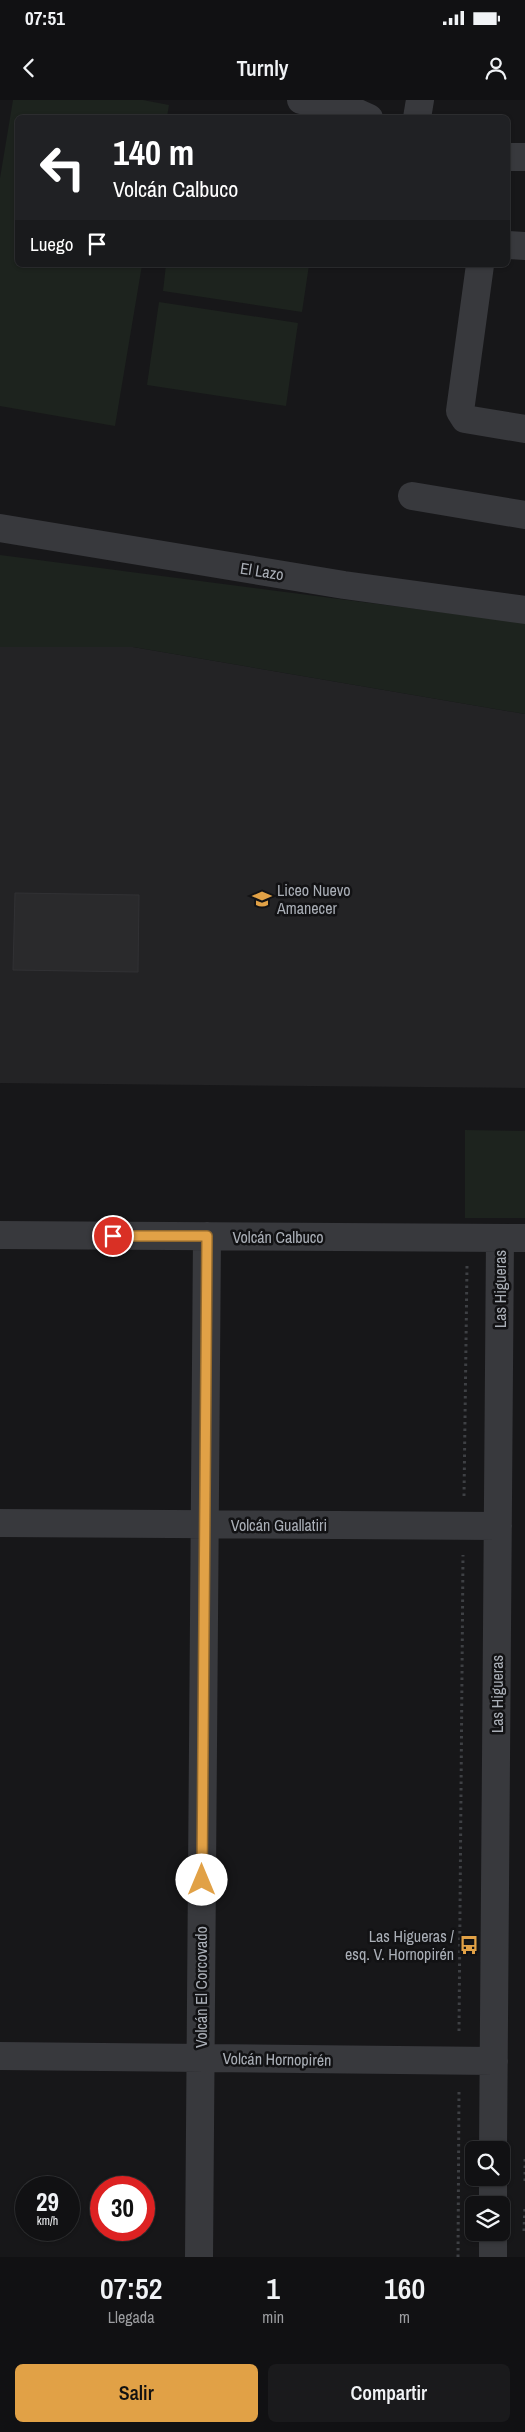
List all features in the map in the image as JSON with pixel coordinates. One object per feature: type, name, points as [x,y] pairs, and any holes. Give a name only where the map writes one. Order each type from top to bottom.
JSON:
[{"type":"street","points":[[300,100],[349,109],[362,115]]},
{"type":"street","points":[[417,115],[420,100]]},
{"type":"street","points":[[510,157],[525,157]]},
{"type":"street","points":[[510,245],[525,246]]},
{"type":"street","points":[[480,267],[460,411],[464,419],[525,429]]},
{"type":"street","points":[[412,496],[525,515]]},
{"type":"street","name":"El Lazo","points":[[0,528],[344,585],[525,610]]},
{"type":"street","name":"Volcán Calbuco","points":[[0,1235],[513,1238]]},
{"type":"street","name":"Volcán El Corcovado","points":[[199,2257],[207,1236]]},
{"type":"street","name":"Las Higueras","points":[[493,2141],[498,1526],[513,1238]]},
{"type":"street","name":"Volcán Guallatiri","points":[[0,1523],[498,1526]]},
{"type":"street","name":"Volcán Hornopirén","points":[[0,2056],[494,2061]]},
{"type":"street","points":[[492,2257],[493,2241]]},
{"type":"path","points":[[458,2257],[468,1238]]},
{"type":"shaded area","points":[[13,100],[143,100],[169,105],[167,115],[15,115],[15,267],[142,267],[115,426],[0,406],[0,178]]},
{"type":"shaded area","points":[[166,267],[309,267],[302,312],[163,291]]},
{"type":"shaded area","points":[[159,302],[298,323],[286,406],[147,385]]},
{"type":"shaded area","points":[[0,555],[525,623],[525,714],[133,647],[0,647]]},
{"type":"shaded area","name":"Liceo Nuevo Amanecer","points":[[0,647],[133,647],[525,714],[525,1088],[0,1083]]},
{"type":"shaded area","points":[[465,1130],[525,1131],[525,1218],[465,1218]]},
{"type":"building","points":[[15,893],[139,895],[138,972],[13,970]]},
{"type":"place","name":"Liceo Nuevo Amanecer","points":[[262,899]]},
{"type":"place","name":"Las Higueras / esq. V. Hornopirén","points":[[469,1945]]},
{"type":"route","points":[[113,1236],[207,1236],[202,1880]]}]
